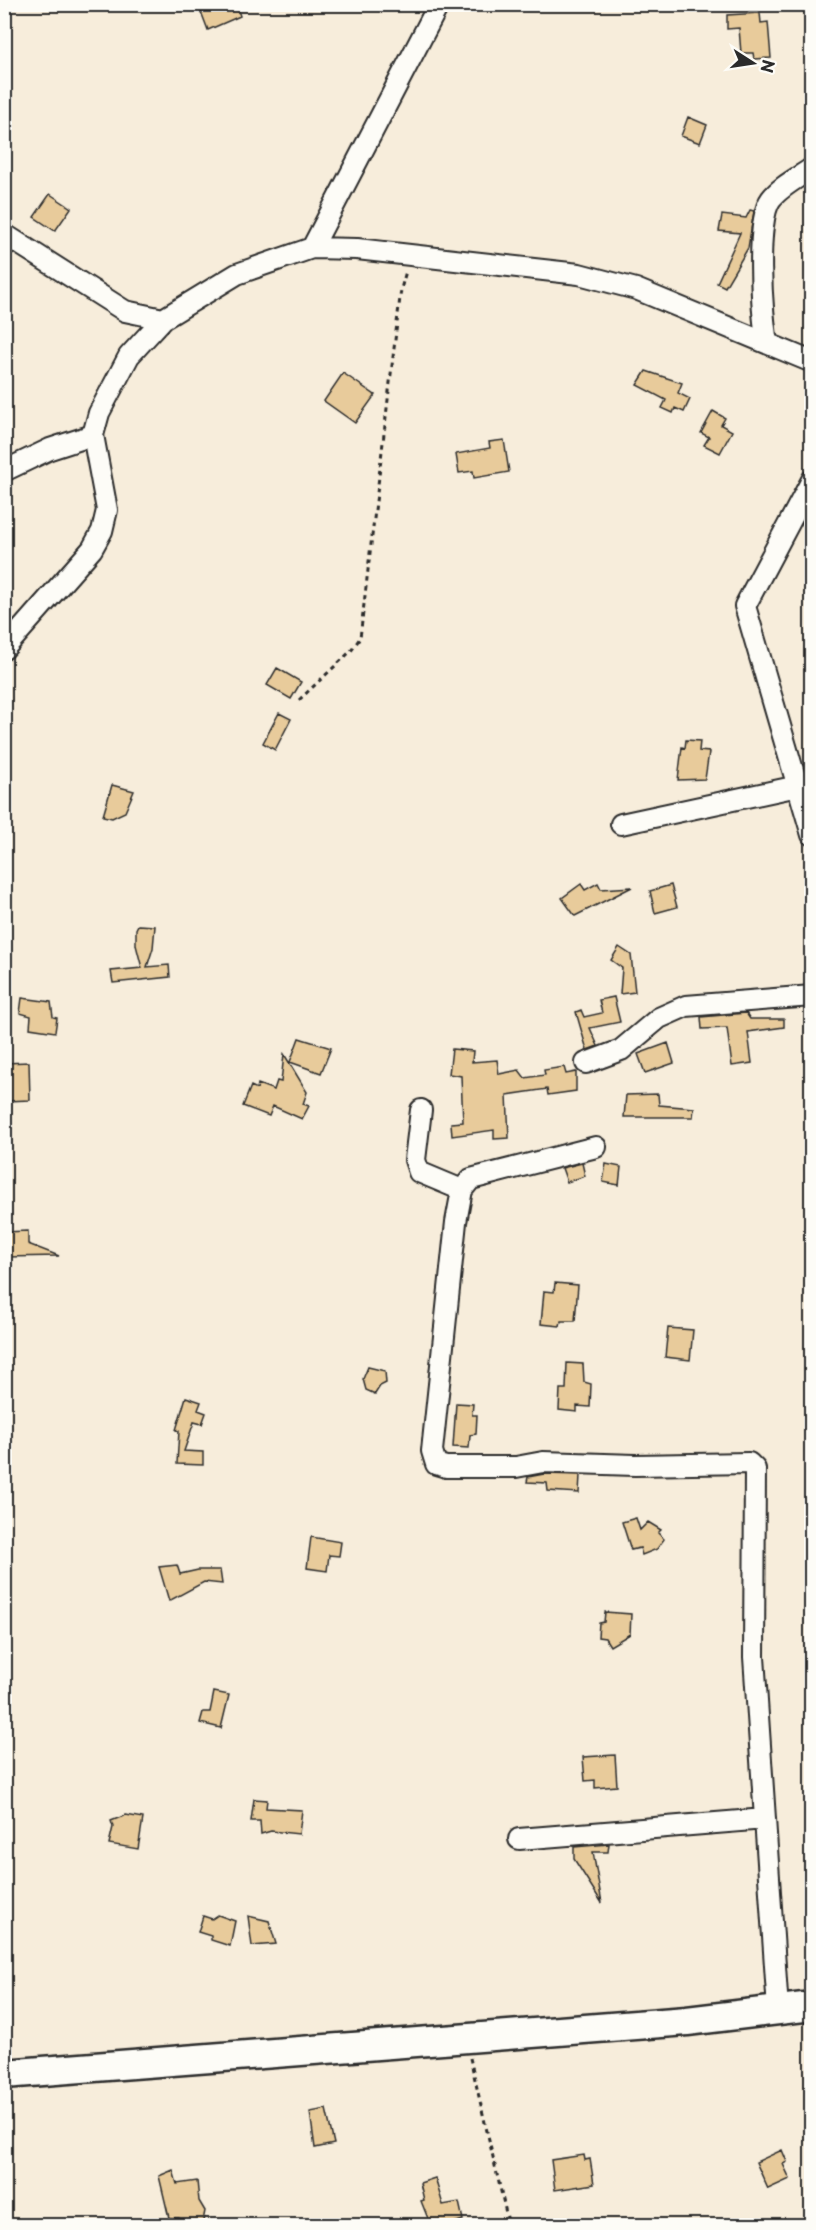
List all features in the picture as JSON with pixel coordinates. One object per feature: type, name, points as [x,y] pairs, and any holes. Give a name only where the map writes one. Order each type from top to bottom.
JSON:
[{"type":"main road","points":[[4,2074],[687,2021],[812,2006]]},
{"type":"street","points":[[312,248],[439,4]]},
{"type":"street","points":[[767,342],[762,316],[762,278],[763,228],[769,201],[782,188],[812,168]]},
{"type":"street","points":[[4,234],[125,311],[163,319]]},
{"type":"street","points":[[4,650],[92,549],[102,531],[107,510],[93,435],[99,414],[129,356],[163,319],[237,274],[312,248],[410,254],[579,274],[636,290],[812,362]]},
{"type":"street","points":[[4,471],[50,449],[93,435]]},
{"type":"street","points":[[812,480],[745,606],[812,835]]},
{"type":"street","points":[[621,824],[798,786]]},
{"type":"street","points":[[586,1063],[621,1050],[659,1018],[687,1006],[812,996]]},
{"type":"street","points":[[422,1110],[415,1160],[419,1172],[462,1190]]},
{"type":"street","points":[[596,1147],[471,1179],[462,1190],[456,1222],[434,1440],[436,1464],[458,1467],[516,1467],[543,1462],[749,1463],[755,1469],[754,1657],[778,2010]]},
{"type":"street","points":[[519,1839],[765,1819]]},
{"type":"path","points":[[299,700],[351,651],[360,638],[401,289],[410,254]]},
{"type":"path","points":[[466,2039],[509,2226]]},
{"type":"building","points":[[211,4],[236,4],[240,16],[208,30],[200,9]]},
{"type":"building","points":[[760,13],[761,23],[768,22],[771,58],[754,59],[753,53],[741,53],[739,28],[727,29],[727,15]]},
{"type":"building","points":[[688,117],[707,125],[700,143],[681,136]]},
{"type":"building","points":[[50,194],[71,208],[55,231],[34,217]]},
{"type":"building","points":[[750,210],[754,211],[748,248],[725,287],[717,283],[740,233],[719,231],[722,215],[746,218]]},
{"type":"building","points":[[646,371],[682,383],[678,393],[690,399],[684,412],[675,408],[673,413],[662,408],[666,400],[637,385]]},
{"type":"building","points":[[343,373],[375,395],[355,423],[324,401]]},
{"type":"building","points":[[713,411],[725,418],[721,425],[732,431],[720,453],[704,445],[709,437],[701,433]]},
{"type":"building","points":[[504,440],[509,472],[474,478],[473,471],[459,473],[456,454],[490,448],[489,442]]},
{"type":"building","points":[[277,668],[301,682],[291,699],[267,685]]},
{"type":"building","points":[[279,713],[291,719],[275,750],[263,743]]},
{"type":"building","points":[[686,740],[700,741],[699,751],[709,752],[705,779],[678,780],[682,747],[685,748]]},
{"type":"building","points":[[112,785],[134,791],[125,812],[112,818],[103,816]]},
{"type":"building","points":[[598,883],[601,889],[632,887],[575,916],[562,898],[581,884],[585,890]]},
{"type":"building","points":[[671,885],[677,907],[655,913],[650,891]]},
{"type":"building","points":[[138,925],[155,926],[153,948],[147,967],[169,965],[170,977],[113,983],[111,971],[142,968],[136,945]]},
{"type":"building","points":[[619,947],[631,955],[635,992],[620,994],[622,968],[611,960]]},
{"type":"building","points":[[614,997],[620,1022],[590,1028],[598,1046],[587,1050],[576,1012],[581,1010],[584,1017],[602,1013],[599,1000]]},
{"type":"building","points":[[22,998],[51,1002],[53,1017],[57,1018],[55,1032],[30,1028],[31,1016],[20,1013]]},
{"type":"building","points":[[746,1013],[750,1019],[784,1019],[784,1027],[748,1032],[752,1063],[732,1066],[727,1028],[702,1029],[701,1017]]},
{"type":"building","points":[[299,1038],[331,1048],[321,1073],[290,1062]]},
{"type":"building","points":[[668,1043],[674,1063],[645,1073],[638,1054]]},
{"type":"building","points":[[452,1049],[473,1051],[472,1062],[497,1060],[499,1074],[519,1070],[525,1078],[545,1075],[544,1070],[564,1067],[566,1074],[576,1072],[576,1091],[548,1095],[547,1089],[507,1095],[509,1138],[494,1139],[494,1130],[452,1136],[451,1123],[463,1122],[461,1076],[449,1074]]},
{"type":"building","points":[[284,1054],[307,1092],[303,1104],[309,1106],[302,1119],[273,1106],[269,1116],[243,1106],[251,1086],[257,1089],[258,1084],[274,1090],[277,1081],[281,1082]]},
{"type":"building","points":[[29,1062],[30,1100],[6,1101],[4,1063]]},
{"type":"building","points":[[658,1094],[659,1105],[694,1108],[693,1117],[624,1117],[626,1095]]},
{"type":"building","points":[[582,1163],[585,1176],[567,1182],[562,1168]]},
{"type":"building","points":[[606,1164],[621,1167],[619,1185],[603,1182]]},
{"type":"building","points":[[28,1231],[28,1244],[59,1256],[4,1257],[4,1232]]},
{"type":"building","points":[[555,1283],[578,1285],[575,1321],[561,1321],[560,1326],[541,1324],[544,1291],[554,1292]]},
{"type":"building","points":[[668,1328],[693,1330],[690,1360],[665,1357]]},
{"type":"building","points":[[567,1363],[583,1364],[584,1382],[591,1384],[590,1407],[577,1406],[577,1412],[559,1410],[560,1389],[566,1389]]},
{"type":"building","points":[[368,1367],[385,1371],[386,1383],[380,1386],[375,1394],[366,1390],[363,1379]]},
{"type":"building","points":[[186,1397],[201,1402],[198,1410],[206,1413],[202,1424],[194,1422],[184,1451],[203,1452],[203,1465],[177,1464],[179,1431],[176,1430]]},
{"type":"building","points":[[456,1403],[473,1404],[472,1415],[477,1415],[476,1434],[470,1435],[469,1448],[453,1447]]},
{"type":"building","points":[[544,1474],[580,1475],[579,1493],[548,1491],[547,1483],[527,1482],[528,1477]]},
{"type":"building","points":[[636,1518],[640,1530],[648,1522],[661,1530],[658,1533],[664,1539],[657,1549],[642,1555],[640,1548],[631,1550],[622,1522]]},
{"type":"building","points":[[311,1537],[341,1542],[339,1556],[329,1555],[327,1571],[307,1568]]},
{"type":"building","points":[[177,1565],[180,1574],[198,1570],[220,1570],[222,1584],[204,1582],[169,1601],[159,1567]]},
{"type":"building","points":[[605,1612],[631,1614],[630,1634],[610,1646],[605,1638],[598,1637],[599,1623],[604,1622]]},
{"type":"building","points":[[214,1692],[229,1695],[221,1728],[200,1723],[203,1712],[210,1712]]},
{"type":"building","points":[[615,1755],[617,1786],[595,1788],[595,1780],[585,1781],[583,1757]]},
{"type":"building","points":[[254,1799],[267,1800],[266,1808],[302,1810],[299,1834],[271,1831],[261,1834],[260,1821],[251,1821]]},
{"type":"building","points":[[126,1815],[143,1818],[138,1849],[109,1844],[113,1827],[111,1821]]},
{"type":"building","points":[[609,1844],[608,1852],[593,1852],[602,1903],[574,1859],[574,1847]]},
{"type":"building","points":[[218,1915],[235,1921],[230,1946],[211,1940],[211,1936],[198,1932],[203,1916],[212,1919]]},
{"type":"building","points":[[248,1916],[269,1921],[276,1944],[252,1946]]},
{"type":"building","points":[[326,2109],[334,2144],[315,2148],[310,2112]]},
{"type":"building","points":[[782,2150],[787,2162],[783,2164],[790,2179],[768,2189],[756,2162]]},
{"type":"building","points":[[584,2155],[585,2160],[590,2159],[594,2184],[555,2190],[551,2160]]},
{"type":"building","points":[[173,2170],[177,2184],[197,2181],[199,2201],[205,2211],[203,2221],[181,2225],[179,2218],[169,2218],[159,2176]]},
{"type":"building","points":[[435,2178],[443,2205],[459,2202],[463,2220],[444,2226],[431,2226],[421,2201],[424,2200],[420,2183]]}]
